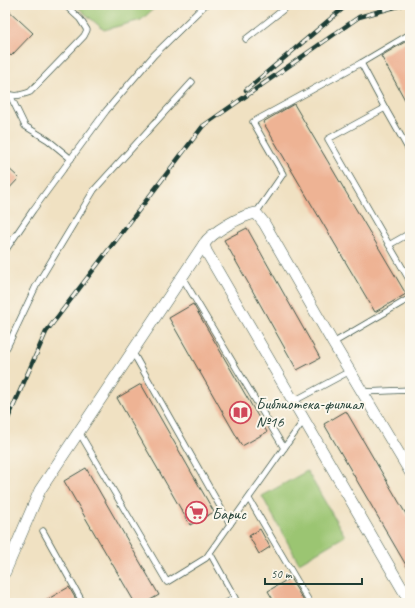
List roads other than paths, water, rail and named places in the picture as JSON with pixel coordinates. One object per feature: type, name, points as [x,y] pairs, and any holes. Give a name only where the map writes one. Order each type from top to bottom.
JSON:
[{"type":"street","points":[[5,572],[40,490],[204,244],[209,237],[247,215],[256,213],[264,223],[410,472]]},
{"type":"street","points":[[204,244],[206,252],[410,602]]},
{"type":"lane","points":[[7,93],[21,95],[30,92],[84,36],[87,30],[80,19],[65,5]]},
{"type":"lane","points":[[5,251],[33,210],[106,111],[154,54],[205,5]]},
{"type":"lane","points":[[246,39],[289,5]]},
{"type":"lane","points":[[256,213],[283,174],[253,122],[361,63],[410,34]]},
{"type":"lane","points":[[361,63],[410,152]]},
{"type":"lane","points":[[5,345],[7,347],[36,286],[94,190],[192,82]]},
{"type":"lane","points":[[7,93],[25,126],[48,140],[71,159]]},
{"type":"lane","points":[[385,108],[328,139],[410,281]]},
{"type":"lane","points":[[389,245],[410,233]]},
{"type":"lane","points":[[182,277],[284,448]]},
{"type":"lane","points":[[333,343],[410,298]]},
{"type":"lane","points":[[132,351],[230,524]]},
{"type":"lane","points":[[294,402],[350,371]]},
{"type":"lane","points":[[362,392],[410,390]]},
{"type":"lane","points":[[79,432],[167,582],[206,558],[304,420]]},
{"type":"lane","points":[[248,499],[310,603]]},
{"type":"lane","points":[[43,531],[83,603]]},
{"type":"lane","points":[[210,552],[235,598],[226,603]]},
{"type":"railway","points":[[246,90],[347,5]]},
{"type":"railway","points":[[5,425],[46,332],[203,126],[359,17],[402,5]]},
{"type":"place","name":"Библиотека-филиал №16","points":[[240,412]]},
{"type":"place","name":"Барис","points":[[196,513]]}]
